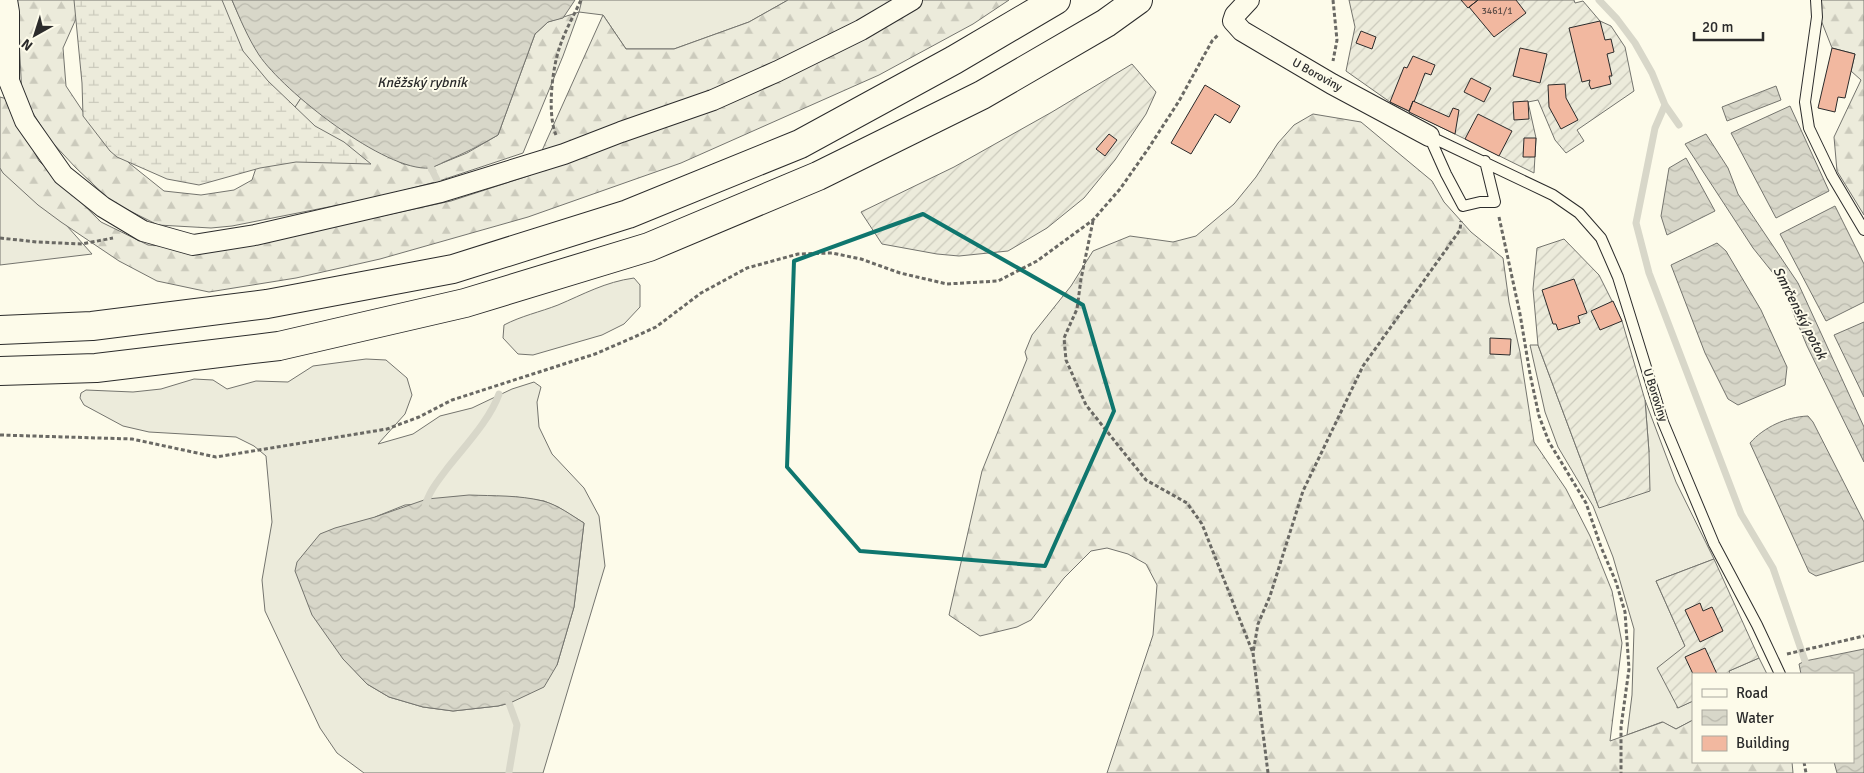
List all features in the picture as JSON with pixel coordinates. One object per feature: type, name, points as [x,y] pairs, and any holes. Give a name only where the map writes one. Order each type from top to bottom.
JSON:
[{"type":"highway","points":[[0,330],[92,326],[267,304],[453,269],[628,214],[800,144],[954,60],[1056,0]]},
{"type":"highway","points":[[0,371],[96,368],[279,346],[465,303],[649,247],[818,176],[982,95],[1106,23],[1138,0]]},
{"type":"street","points":[[7,0],[9,12],[9,81],[25,122],[63,175],[103,207],[143,231],[193,245],[255,235],[441,192],[564,154],[713,100],[778,71],[861,30],[912,0]]},
{"type":"street","points":[[1233,21],[1235,15],[1249,0]]},
{"type":"street","name":"U Boroviny","points":[[1233,21],[1242,32],[1332,84],[1429,136]]},
{"type":"lane","points":[[1816,0],[1817,17],[1805,102],[1809,128],[1832,176],[1864,230]]},
{"type":"lane","points":[[1429,136],[1463,206],[1480,202],[1495,202],[1485,161]]},
{"type":"lane","name":"U Boroviny","points":[[1429,136],[1553,195],[1579,213],[1601,238],[1618,276],[1663,422],[1714,544],[1757,625],[1780,673]]},
{"type":"path","points":[[564,154],[552,126],[551,92],[559,47],[581,0]]},
{"type":"path","points":[[1332,84],[1337,40],[1333,0]]},
{"type":"path","points":[[0,435],[132,439],[216,457],[387,429],[419,418],[452,400],[595,354],[656,327],[701,293],[748,268],[798,254],[832,253],[861,259],[900,273],[947,284],[998,280],[1037,261],[1093,220],[1120,189],[1148,149],[1179,101],[1212,41],[1233,21]]},
{"type":"path","points":[[1495,202],[1520,314],[1539,416],[1549,442],[1586,503],[1601,547],[1616,582],[1624,612],[1629,669],[1621,727],[1621,773]]},
{"type":"path","points":[[1253,653],[1258,624],[1270,596],[1303,491],[1363,366],[1460,230],[1463,206]]},
{"type":"path","points":[[1093,220],[1077,309],[1064,338],[1066,360],[1086,405],[1121,450],[1146,480],[1187,503],[1202,524],[1253,653],[1268,773]]},
{"type":"path","points":[[0,238],[82,244],[143,231]]},
{"type":"path","points":[[1793,653],[1864,636]]},
{"type":"highlighted area","points":[[923,214],[1083,305],[1114,411],[1045,566],[860,551],[787,467],[794,261]]},
{"type":"green space","points":[[17,0],[81,0],[79,12],[63,48],[66,86],[92,125],[129,163],[164,191],[201,195],[234,190],[252,180],[257,165],[301,98],[349,135],[403,164],[430,168],[467,153],[498,135],[535,34],[548,22],[579,12],[523,153],[439,181],[379,197],[232,226],[211,228],[158,225],[112,202],[50,140],[22,96]]},
{"type":"green space","points":[[74,0],[222,0],[243,51],[268,81],[315,126],[344,142],[371,164],[296,162],[260,168],[199,185],[167,179],[117,157],[110,151],[83,116],[82,83]]},
{"type":"green space","points":[[197,0],[232,0],[252,42],[260,54],[277,76],[301,98],[278,136]]},
{"type":"green space","points":[[582,0],[788,0],[749,22],[674,49],[626,49],[603,15],[579,12]]},
{"type":"green space","points":[[788,0],[1009,0],[973,24],[879,75],[681,163],[528,217],[380,259],[296,278],[209,292],[157,281],[119,261],[61,222],[38,205],[0,168],[0,97],[7,99],[39,161],[101,222],[148,245],[225,250],[451,201],[531,175],[603,15],[626,49],[674,49],[749,22]]},
{"type":"green space","points":[[1349,0],[1574,0],[1575,3],[1583,1],[1600,21],[1611,26],[1625,47],[1634,91],[1577,130],[1584,141],[1566,153],[1555,140],[1538,100],[1528,102],[1536,138],[1534,173],[1390,102],[1346,71],[1355,27]]},
{"type":"green space","points":[[1819,0],[1864,0],[1864,215],[1837,171],[1834,137],[1861,80],[1851,71],[1855,54],[1832,48],[1819,15]]},
{"type":"green space","points":[[1132,64],[1156,92],[1146,114],[1115,160],[1084,198],[1047,228],[1008,251],[959,256],[882,244],[861,212],[954,167]]},
{"type":"green space","points":[[1313,114],[1361,122],[1432,181],[1444,202],[1471,232],[1503,258],[1534,442],[1566,489],[1590,536],[1612,591],[1622,643],[1610,741],[1663,722],[1676,729],[1692,721],[1692,763],[1792,763],[1793,773],[1107,773],[1153,635],[1157,585],[1146,564],[1128,554],[1107,548],[1091,551],[1064,578],[1031,620],[1017,627],[980,636],[949,615],[982,471],[1027,359],[1025,352],[1032,335],[1071,286],[1093,251],[1130,236],[1173,242],[1196,236],[1234,204],[1256,177],[1278,143],[1294,125]]},
{"type":"green space","points":[[0,151],[92,254],[0,265]]},
{"type":"green space","points":[[1564,239],[1599,275],[1622,321],[1645,400],[1650,491],[1599,508],[1538,345],[1533,289],[1537,248]]},
{"type":"green space","points":[[634,278],[640,285],[640,307],[624,324],[602,335],[533,355],[518,354],[503,338],[504,325],[510,322],[558,305],[604,285]]},
{"type":"green space","points":[[1530,345],[1538,345],[1599,508],[1649,452],[1645,400],[1676,482],[1714,559],[1656,581],[1685,646],[1677,708],[1692,701],[1692,721],[1676,729],[1662,722],[1627,735],[1632,695],[1634,629],[1613,557],[1593,506],[1558,447],[1545,412]]},
{"type":"green space","points":[[366,359],[386,360],[407,378],[412,395],[405,414],[378,444],[413,434],[440,416],[472,408],[512,389],[534,382],[541,387],[537,402],[539,427],[552,454],[584,488],[599,516],[605,566],[543,773],[364,773],[337,753],[320,728],[265,611],[262,580],[272,522],[266,456],[254,446],[236,437],[149,432],[123,426],[84,405],[80,398],[81,393],[86,390],[133,392],[161,389],[194,379],[213,380],[227,389],[256,381],[288,382],[313,366]],"holes":[[[516,497],[544,501],[584,523],[574,607],[557,665],[518,698],[510,703],[498,706],[453,711],[423,707],[389,697],[367,684],[343,658],[375,517],[405,505]]]},
{"type":"green space","points":[[1714,559],[1759,658],[1729,671],[1730,673],[1692,673],[1692,701],[1678,708],[1657,668],[1685,646],[1656,581]]},
{"type":"green space","points":[[1759,658],[1766,673],[1730,673],[1729,671]]},
{"type":"water","name":"Kněžský rybník","points":[[232,0],[575,0],[563,18],[548,22],[535,34],[498,135],[465,153],[430,168],[411,166],[388,157],[362,143],[312,108],[271,70],[259,55]]},
{"type":"water","points":[[1776,86],[1781,100],[1727,121],[1722,107]]},
{"type":"water","points":[[1790,106],[1829,191],[1776,218],[1731,133]]},
{"type":"water","points":[[1706,134],[1728,168],[1738,194],[1798,283],[1864,427],[1864,462],[1807,346],[1781,283],[1753,248],[1685,144]]},
{"type":"water","points":[[1686,158],[1715,211],[1667,235],[1661,216],[1669,168]]},
{"type":"water","points":[[1835,206],[1864,264],[1864,302],[1826,321],[1780,234]]},
{"type":"water","points":[[1717,243],[1726,251],[1761,310],[1787,367],[1785,385],[1738,405],[1728,399],[1705,353],[1671,265]]},
{"type":"water","points":[[1864,322],[1864,397],[1834,335]]},
{"type":"water","points":[[1808,416],[1813,422],[1864,522],[1864,561],[1816,576],[1809,572],[1750,443],[1762,432],[1776,424],[1792,418]]},
{"type":"water","points":[[469,495],[515,497],[543,501],[584,523],[574,607],[557,665],[544,687],[510,703],[498,706],[453,711],[423,707],[389,697],[367,684],[343,659],[312,615],[295,571],[297,562],[320,534],[335,528],[375,517],[427,499]]},
{"type":"water","points":[[1864,649],[1864,773],[1837,773],[1834,763],[1854,763],[1854,673],[1801,673],[1799,664],[1805,661]]},
{"type":"building","points":[[1461,0],[1478,0],[1468,8]]},
{"type":"building","points":[[1478,0],[1516,0],[1526,13],[1494,37],[1469,7]]},
{"type":"building","points":[[1600,21],[1605,40],[1611,39],[1614,52],[1607,54],[1612,76],[1609,76],[1611,84],[1591,89],[1590,80],[1582,82],[1569,28]]},
{"type":"building","points":[[1361,31],[1376,37],[1372,49],[1356,43]]},
{"type":"building","points":[[1520,48],[1547,54],[1540,83],[1513,76]]},
{"type":"building","points":[[1832,48],[1855,54],[1845,98],[1838,97],[1835,112],[1818,108]]},
{"type":"building","points":[[1413,56],[1435,65],[1431,75],[1425,73],[1409,111],[1390,102],[1404,67],[1407,68]]},
{"type":"building","points":[[1471,78],[1491,88],[1484,102],[1464,92]]},
{"type":"building","points":[[1565,84],[1566,98],[1578,120],[1561,129],[1549,107],[1548,85]]},
{"type":"building","points":[[1205,85],[1240,106],[1230,123],[1215,114],[1191,154],[1171,143]]},
{"type":"building","points":[[1413,101],[1449,117],[1453,108],[1459,110],[1455,134],[1409,112]]},
{"type":"building","points":[[1528,101],[1529,119],[1514,120],[1513,102]]},
{"type":"building","points":[[1478,114],[1512,131],[1499,156],[1465,139]]},
{"type":"building","points":[[1109,134],[1117,140],[1105,156],[1096,149]]},
{"type":"building","points":[[1524,138],[1536,138],[1535,157],[1523,157]]},
{"type":"building","points":[[1574,279],[1587,313],[1578,316],[1580,323],[1558,330],[1556,324],[1553,324],[1542,290]]},
{"type":"building","points":[[1613,301],[1622,321],[1600,330],[1591,311]]},
{"type":"building","points":[[1490,338],[1511,339],[1510,355],[1490,354]]},
{"type":"building","points":[[1700,603],[1703,611],[1712,607],[1723,631],[1700,642],[1685,610]]},
{"type":"building","points":[[1705,648],[1717,673],[1693,673],[1685,657]]},
{"type":"waterway","name":"Smrčenský potok","points":[[1599,0],[1617,19],[1635,43],[1652,73],[1665,105],[1679,125]]},
{"type":"waterway","points":[[1665,105],[1655,128],[1636,223],[1649,273],[1741,514],[1773,568],[1805,661]]},
{"type":"waterway","points":[[430,160],[431,168],[439,184]]},
{"type":"waterway","points":[[425,507],[433,488],[483,424],[499,394]]},
{"type":"waterway","points":[[506,695],[517,725],[509,772]]}]
